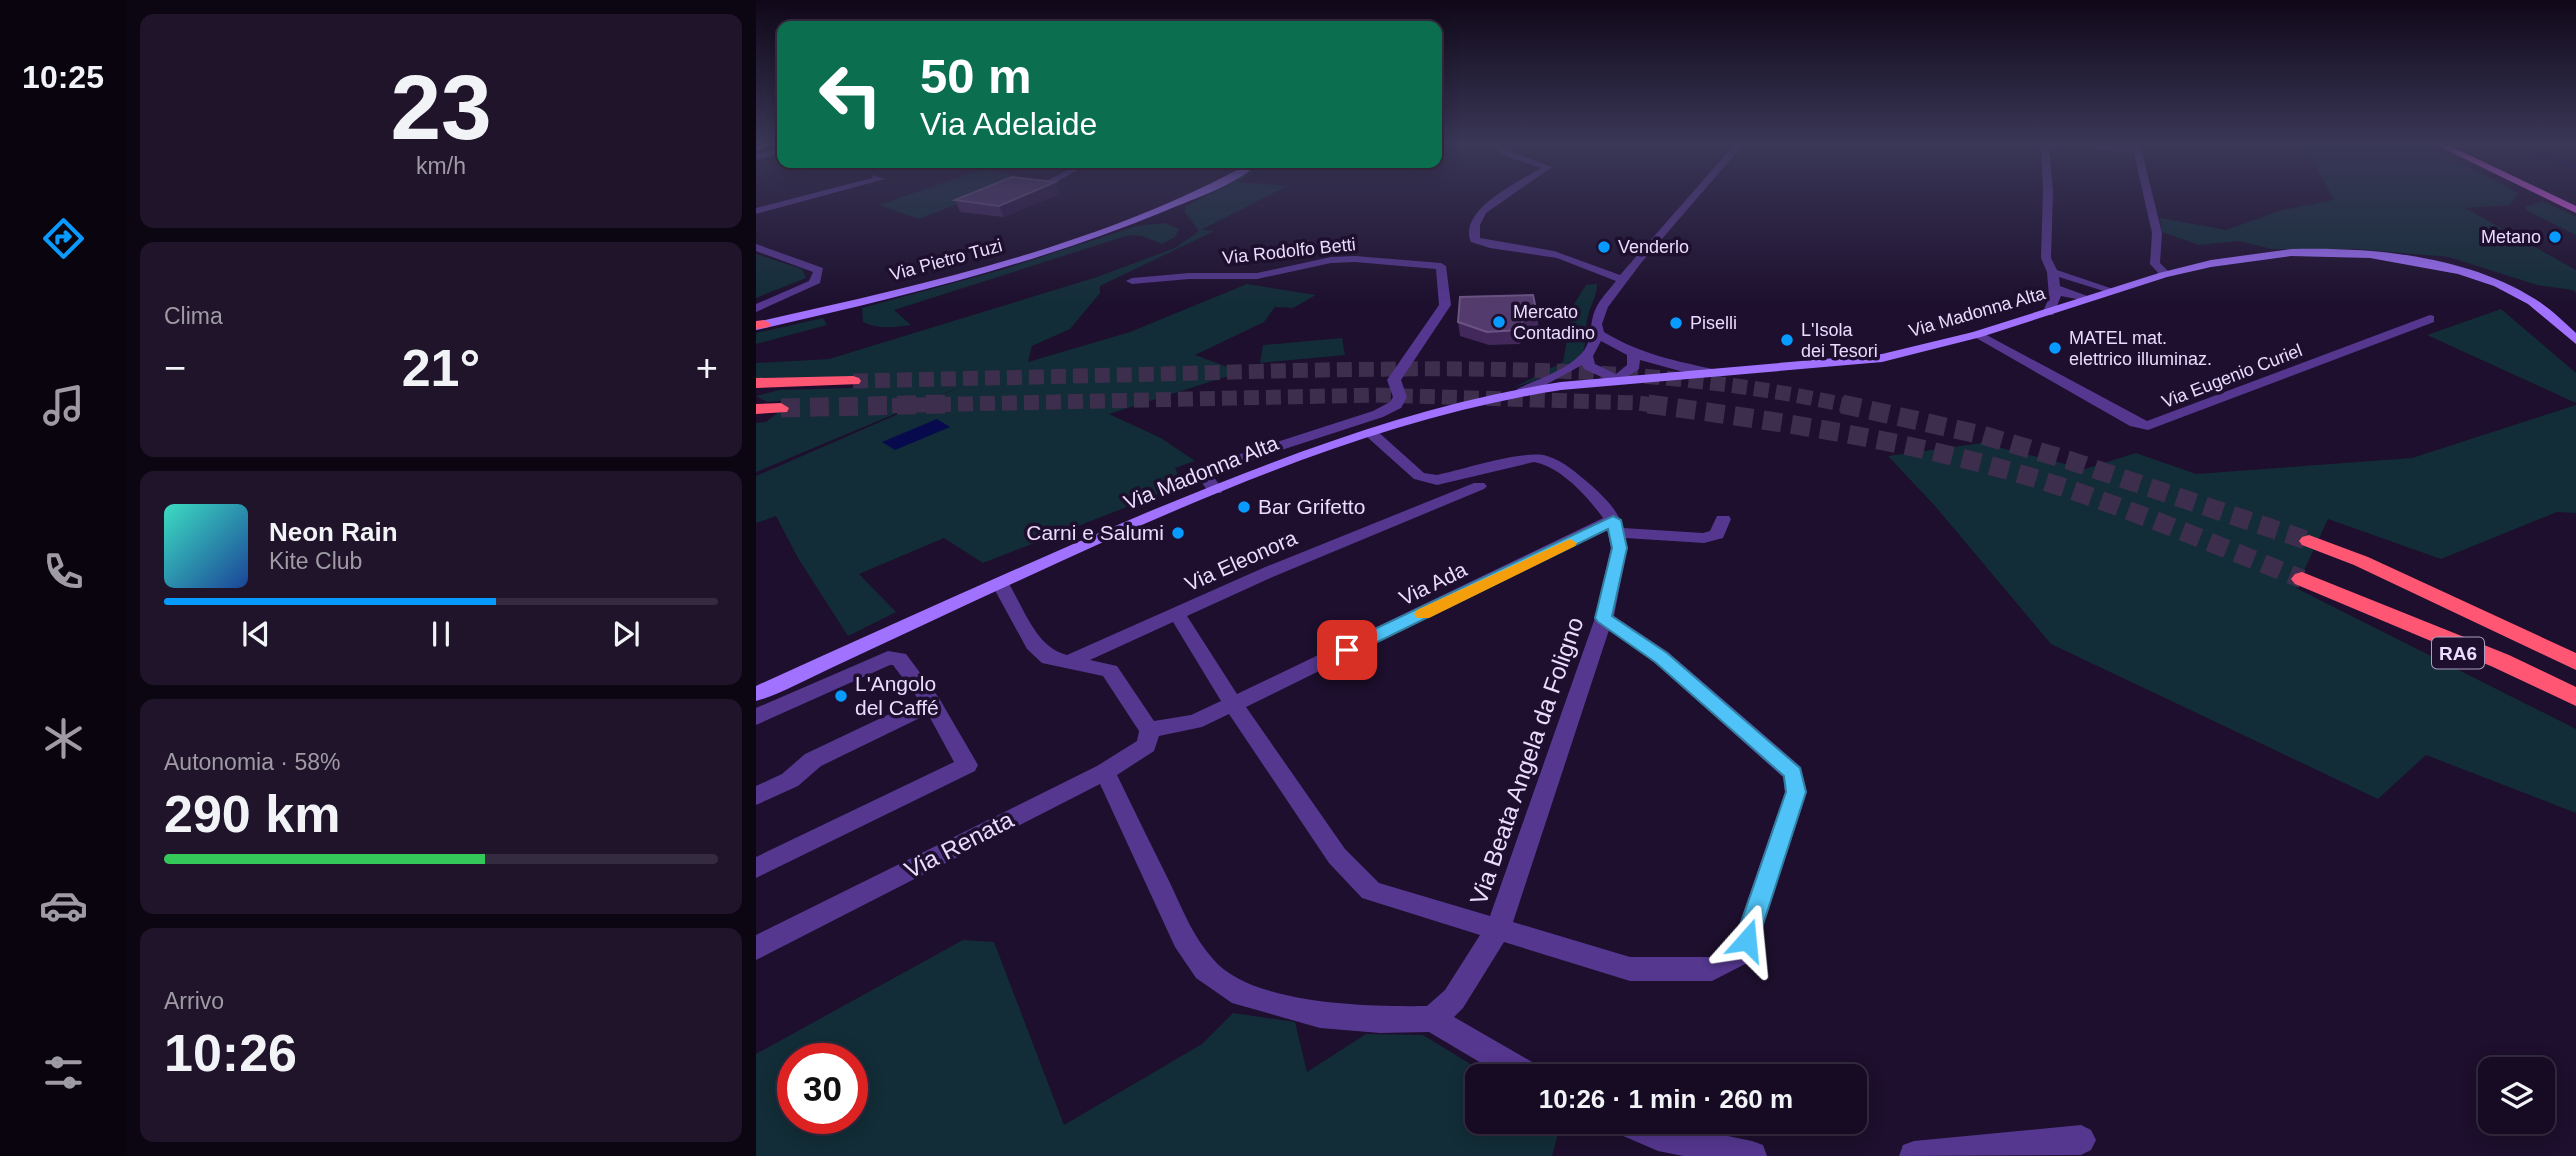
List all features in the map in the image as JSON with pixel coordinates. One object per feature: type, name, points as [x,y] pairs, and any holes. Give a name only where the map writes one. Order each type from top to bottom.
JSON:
[{"type":"highway","points":[[756,383],[853,381]]},
{"type":"highway","points":[[756,409],[781,408]]},
{"type":"highway","name":"RA6","points":[[2309,541],[2361,561],[2576,662]]},
{"type":"highway","points":[[2361,561],[2461,596],[2576,649]]},
{"type":"highway","name":"RA6","points":[[2302,579],[2501,661],[2576,697]]},
{"type":"highway","name":"RA6","points":[[2340,593],[2576,713]]},
{"type":"main road","points":[[2550,198],[2576,210]]},
{"type":"street","points":[[756,211],[807,198]]},
{"type":"street","name":"Via Pietro Tuzi","points":[[759,325],[976,271],[1123,225],[1185,198]]},
{"type":"street","points":[[1502,198],[1482,211],[1473,233],[1475,240],[1487,245],[1534,250],[1570,259],[1622,280]]},
{"type":"street","points":[[1633,355],[1634,366],[1618,380],[1589,366],[1587,356],[1598,334],[1596,324],[1602,306],[1694,198]]},
{"type":"street","points":[[2048,198],[2046,258],[2053,272],[2055,288],[2049,312]]},
{"type":"street","points":[[2149,198],[2157,233],[2155,264],[2165,274]]},
{"type":"street","points":[[756,247],[819,270],[814,283],[756,308]]},
{"type":"street","name":"Via Madonna Alta","points":[[756,694],[1000,583],[1214,490],[1426,415],[1521,392],[1618,380],[1882,358],[1978,335],[2165,274],[2224,260],[2290,252],[2326,252],[2411,260],[2454,269],[2507,289],[2532,302],[2576,340]]},
{"type":"street","name":"Via Rodolfo Betti","points":[[1132,281],[1189,276],[1257,276],[1331,260],[1441,266],[1445,305],[1394,380],[1400,397],[1396,405],[1378,414],[1202,471],[1214,490]]},
{"type":"street","points":[[2053,272],[2110,290]]},
{"type":"street","points":[[2055,288],[2063,293],[2087,298]]},
{"type":"street","name":"Via Eugenio Curiel","points":[[1978,335],[2135,423],[2148,426],[2430,319]]},
{"type":"street","name":"Via Madonna Alta","points":[[1598,334],[1633,355],[1654,362],[1712,373]]},
{"type":"street","name":"Via Madonna Alta","points":[[1521,392],[1564,372],[1587,356]]},
{"type":"street","points":[[1371,433],[1419,476],[1437,480],[1534,458],[1545,460],[1570,475],[1598,500],[1615,527],[1704,538],[1717,534],[1723,519]]},
{"type":"street","name":"Via Eleonora","points":[[1070,662],[1269,572],[1479,486]]},
{"type":"street","name":"Via Beata Angela da Foligno","points":[[1233,704],[1337,856],[1371,891],[1498,929],[1604,618],[1619,548],[1615,527]]},
{"type":"street","name":"Via Ada","points":[[1233,704],[1615,527]]},
{"type":"street","points":[[1000,583],[1034,644],[1049,658],[1110,671],[1149,730],[1195,722],[1233,704]]},
{"type":"street","name":"Via Eleonora","points":[[1177,614],[1233,704]]},
{"type":"street","points":[[1432,1019],[1454,999],[1498,929],[1630,969],[1712,969],[1742,953],[1796,792],[1793,773],[1661,657],[1604,618]]},
{"type":"street","points":[[756,718],[888,658],[899,659],[932,703],[967,765],[756,868]]},
{"type":"street","points":[[798,675],[804,696]]},
{"type":"street","points":[[756,796],[790,780],[813,760],[932,703]]},
{"type":"street","name":"Via Renata","points":[[756,948],[1105,772],[1147,745],[1149,730]]},
{"type":"street","points":[[1105,772],[1184,939],[1205,970],[1241,994],[1320,1015],[1380,1020],[1432,1019],[1509,1064]]},
{"type":"street","points":[[1653,1134],[1752,1156]]},
{"type":"street","points":[[1914,1156],[2081,1140]]},
{"type":"shaded area","points":[[900,198],[973,198],[919,219],[879,205]]},
{"type":"shaded area","points":[[1201,198],[1264,198],[1201,230],[1214,231],[1100,286],[1100,293],[1070,329],[1032,346],[1028,362],[1130,332],[1247,284],[1316,295],[1293,308],[1275,307],[1264,322],[1195,355],[1241,372],[1109,414],[1161,438],[1195,461],[1175,468],[1183,485],[983,563],[944,538],[859,574],[896,612],[848,636],[798,558],[776,516],[756,523],[756,476],[976,380],[756,472],[756,423],[766,422],[793,400],[767,402],[756,396],[779,390],[856,388],[869,377],[756,378],[756,363],[829,359],[1094,278],[1175,248],[1199,231],[1184,211],[1186,206]]},
{"type":"shaded area","points":[[2333,198],[2515,198],[2510,205],[2465,208],[2576,270],[2576,293],[2573,290],[2537,285],[2449,257],[2358,249],[2272,249],[2238,241],[2199,245],[2162,232],[2160,218],[2226,230],[2282,210],[2334,200]]},
{"type":"shaded area","points":[[2543,201],[2576,217],[2576,235],[2526,210],[2525,207]]},
{"type":"shaded area","points":[[1165,223],[1179,229],[1175,237],[1162,244],[1142,236],[1129,235],[894,310],[911,325],[881,327],[863,322],[862,308],[1001,270],[1137,226]]},
{"type":"shaded area","points":[[756,254],[802,269],[806,278],[756,298]]},
{"type":"shaded area","points":[[1597,284],[1587,320],[1584,349],[1579,356],[1553,374],[1513,388],[1563,362],[1573,306],[1586,285]]},
{"type":"shaded area","points":[[2501,309],[2576,373],[2576,403],[2427,335]]},
{"type":"shaded area","points":[[823,318],[827,325],[756,344],[756,333]]},
{"type":"shaded area","points":[[1342,338],[1345,355],[1260,363],[1263,345]]},
{"type":"shaded area","points":[[2576,405],[2576,513],[2557,512],[2441,559],[2328,519],[2296,588],[2576,729],[2576,813],[2426,755],[2378,799],[2051,644],[1935,506],[1888,456],[1982,443],[2085,469],[2136,453],[2196,474],[2412,458]]},
{"type":"shaded area","points":[[937,419],[950,427],[895,450],[882,442]]},
{"type":"shaded area","points":[[963,940],[994,942],[1064,1125],[1202,1044],[1233,1013],[1295,1022],[1307,1072],[1366,1034],[1423,1035],[1470,1064],[1465,1064],[1465,1134],[1558,1134],[1552,1156],[756,1156],[756,1054]]},
{"type":"building","points":[[960,198],[1018,198],[999,206],[955,200]]},
{"type":"building","points":[[1533,295],[1538,319],[1523,320],[1519,330],[1487,332],[1458,322],[1460,297]]},
{"type":"tunnel","points":[[853,381],[1489,369],[1634,375],[1706,382],[1850,406]]},
{"type":"tunnel","points":[[870,406],[1376,395],[1662,406]]},
{"type":"tunnel","points":[[781,408],[950,404]]},
{"type":"tunnel","points":[[1648,404],[1843,433],[1987,465],[2102,501],[2302,579]]},
{"type":"tunnel","points":[[1842,404],[1982,435],[2068,460],[2309,541]]},
{"type":"slow traffic","points":[[1423,614],[1570,543]]},
{"type":"place","name":"Metano","points":[[2555,237]]},
{"type":"place","name":"Venderlo","points":[[1604,247]]},
{"type":"place","name":"Mercato Contadino","points":[[1499,322]]},
{"type":"place","name":"Piselli","points":[[1676,323]]},
{"type":"place","name":"L'Isola dei Tesori","points":[[1787,340]]},
{"type":"place","name":"MATEL mat. elettrico illuminaz.","points":[[2055,348]]},
{"type":"place","name":"Bar Grifetto","points":[[1244,507]]},
{"type":"place","name":"Carni e Salumi","points":[[1178,533]]},
{"type":"place","name":"L'Angolo del Caffé","points":[[841,696]]},
{"type":"route","points":[[1347,650],[1613,520],[1619,548],[1604,618],[1661,657],[1777,756],[1793,773],[1796,792],[1747,940]]}]
